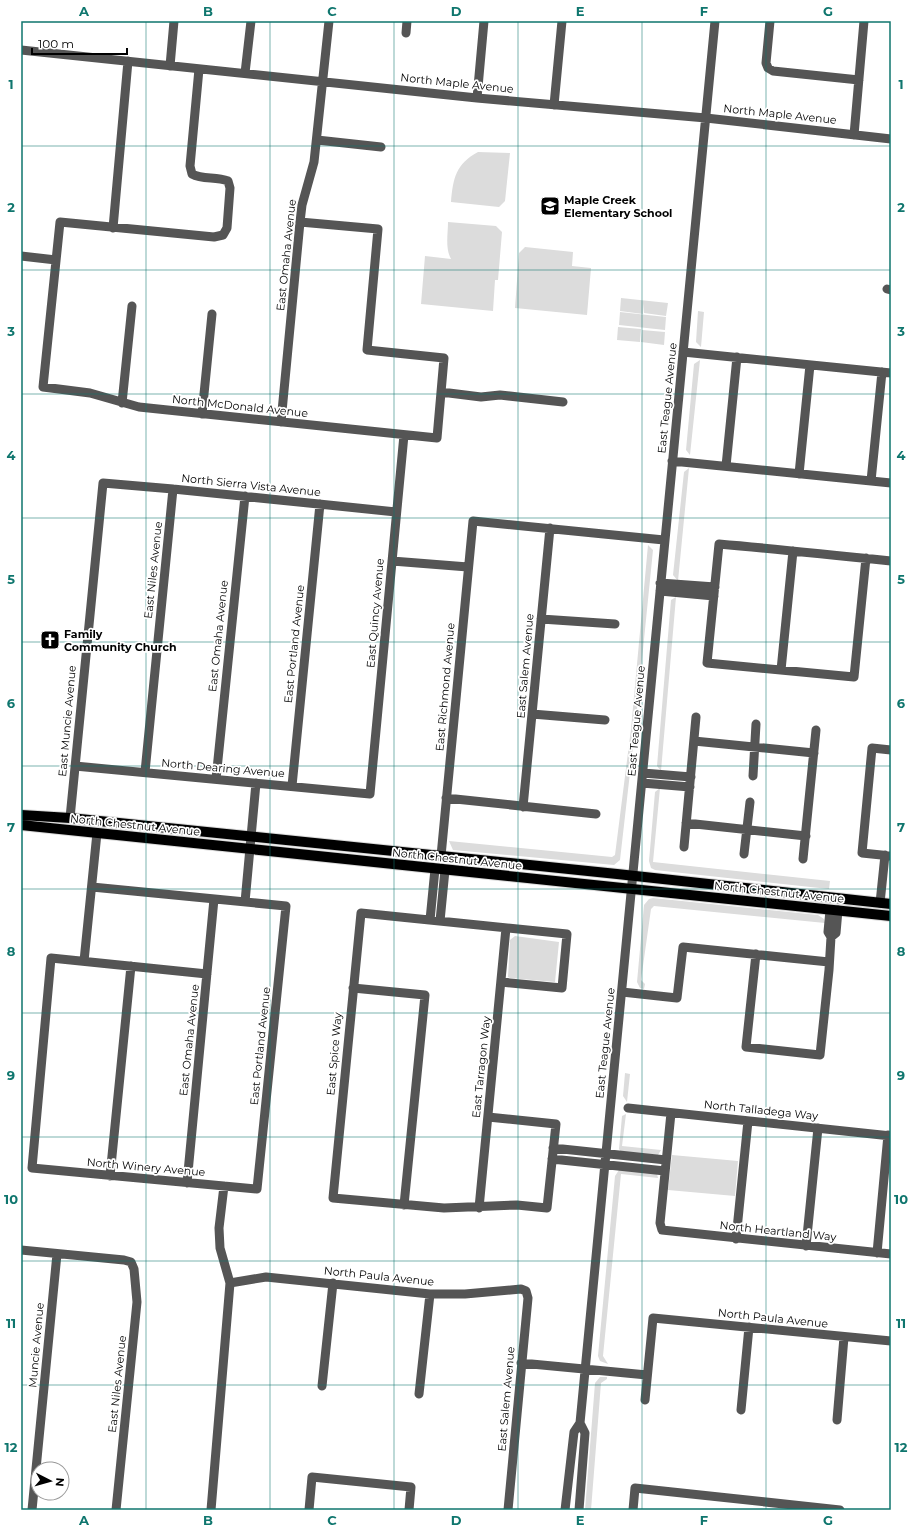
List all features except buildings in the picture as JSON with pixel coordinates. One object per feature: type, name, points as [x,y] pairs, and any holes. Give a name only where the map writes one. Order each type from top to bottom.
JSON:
[{"type":"main road","name":"North Chestnut Avenue","points":[[21,815],[70,818],[251,836],[891,904]]},
{"type":"main road","points":[[42,827],[50,822],[63,823],[70,818]]},
{"type":"main road","name":"North Chestnut Avenue","points":[[21,825],[343,860],[891,916]]},
{"type":"main road","points":[[343,860],[385,857],[436,862],[441,856]]},
{"type":"main road","points":[[834,910],[832,906],[838,903],[875,907],[891,904]]},
{"type":"street","points":[[170,66],[174,21]]},
{"type":"street","points":[[245,74],[251,21]]},
{"type":"street","name":"East Omaha Avenue","points":[[281,422],[302,205],[314,162],[329,21]]},
{"type":"street","points":[[406,33],[407,21]]},
{"type":"street","points":[[478,98],[484,21]]},
{"type":"street","points":[[554,105],[562,21]]},
{"type":"street","name":"East Teague Avenue","points":[[565,1510],[574,1432],[580,1423],[586,1369],[634,876],[664,540],[684,352],[715,21]]},
{"type":"street","points":[[770,21],[766,63],[768,68],[773,71],[859,80]]},
{"type":"street","points":[[854,135],[864,21]]},
{"type":"street","name":"North Maple Avenue","points":[[21,50],[478,98],[706,118],[891,139]]},
{"type":"street","points":[[112,228],[128,61]]},
{"type":"street","points":[[21,256],[56,260],[60,222],[214,237],[223,236],[227,228],[230,188],[228,181],[221,178],[198,177],[192,174],[190,166],[199,69]]},
{"type":"street","points":[[317,140],[381,147]]},
{"type":"street","points":[[300,222],[378,229],[367,350],[444,358],[441,392],[481,397],[500,395],[563,402]]},
{"type":"street","name":"North McDonald Avenue","points":[[56,260],[43,387],[90,393],[139,407],[437,438],[441,392]]},
{"type":"street","points":[[122,403],[132,306]]},
{"type":"street","points":[[202,414],[212,314]]},
{"type":"street","points":[[684,352],[887,372],[871,481]]},
{"type":"street","points":[[726,466],[737,357]]},
{"type":"street","points":[[799,474],[810,365]]},
{"type":"street","name":"East Quincy Avenue","points":[[370,794],[404,435]]},
{"type":"street","points":[[672,461],[891,483]]},
{"type":"street","name":"North Sierra Vista Avenue","points":[[103,483],[396,512]]},
{"type":"street","name":"East Muncie Avenue","points":[[70,818],[103,483]]},
{"type":"street","name":"East Niles Avenue","points":[[146,772],[173,489]]},
{"type":"street","name":"East Omaha Avenue","points":[[216,779],[244,496]]},
{"type":"street","name":"East Portland Avenue","points":[[292,786],[320,504]]},
{"type":"street","name":"East Richmond Avenue","points":[[441,856],[473,521],[550,528]]},
{"type":"street","points":[[550,528],[664,540]]},
{"type":"street","name":"East Salem Avenue","points":[[524,806],[550,528]]},
{"type":"street","points":[[866,558],[854,677],[708,663],[719,544],[793,550],[866,558],[891,561]]},
{"type":"street","points":[[781,670],[793,550]]},
{"type":"street","points":[[392,561],[468,567]]},
{"type":"street","points":[[660,587],[715,592]]},
{"type":"street","points":[[541,619],[615,624]]},
{"type":"street","points":[[532,714],[605,720]]},
{"type":"street","points":[[684,847],[696,717]]},
{"type":"street","points":[[753,776],[756,724]]},
{"type":"street","points":[[803,859],[816,730]]},
{"type":"street","points":[[694,741],[814,753]]},
{"type":"street","points":[[880,903],[887,874],[888,855],[862,853],[872,748],[891,750]]},
{"type":"street","name":"North Dearing Avenue","points":[[75,766],[370,794]]},
{"type":"street","points":[[643,773],[691,777]]},
{"type":"street","points":[[671,775],[671,785]]},
{"type":"street","points":[[92,887],[245,902],[256,783]]},
{"type":"street","points":[[642,783],[690,787]]},
{"type":"street","points":[[446,798],[596,814]]},
{"type":"street","points":[[744,854],[750,802]]},
{"type":"street","points":[[686,823],[806,836]]},
{"type":"street","points":[[97,833],[84,961],[207,974]]},
{"type":"street","points":[[440,870],[433,890],[430,920],[567,934],[562,988],[501,982]]},
{"type":"street","points":[[440,870],[443,891],[440,921]]},
{"type":"street","points":[[433,890],[443,891]]},
{"type":"street","name":"East Omaha Avenue","points":[[187,1183],[214,899]]},
{"type":"street","name":"East Portland Avenue","points":[[245,902],[286,906],[257,1189]]},
{"type":"street","points":[[756,954],[746,1047],[820,1055],[831,937],[828,932],[834,910]]},
{"type":"street","name":"East Spice Way","points":[[404,1205],[333,1198],[361,914],[430,920]]},
{"type":"street","name":"East Tarragon Way","points":[[479,1208],[506,928]]},
{"type":"street","points":[[622,992],[677,998],[682,947],[829,962]]},
{"type":"street","name":"North Winery Avenue","points":[[84,961],[51,958],[32,1168],[257,1189]]},
{"type":"street","points":[[110,1176],[131,966]]},
{"type":"street","points":[[353,988],[425,995],[404,1205],[444,1208],[479,1208],[517,1205],[547,1208],[556,1124],[488,1117]]},
{"type":"street","name":"North Talladega Way","points":[[628,1108],[890,1135]]},
{"type":"street","points":[[552,1159],[665,1171],[671,1113]]},
{"type":"street","points":[[736,1239],[748,1121]]},
{"type":"street","points":[[806,1246],[818,1128]]},
{"type":"street","points":[[877,1253],[890,1135]]},
{"type":"street","points":[[553,1148],[666,1160]]},
{"type":"street","points":[[580,1162],[581,1151]]},
{"type":"street","points":[[637,1168],[638,1157]]},
{"type":"street","name":"North Heartland Way","points":[[665,1171],[660,1223],[662,1230],[736,1239],[891,1254]]},
{"type":"street","points":[[211,1510],[230,1283],[220,1248],[219,1228],[224,1186]]},
{"type":"street","points":[[21,1250],[57,1254]]},
{"type":"street","name":"East Niles Avenue","points":[[57,1254],[131,1262],[134,1268],[137,1302],[116,1510]]},
{"type":"street","name":"Muncie Avenue","points":[[32,1510],[57,1254]]},
{"type":"street","name":"North Paula Avenue","points":[[230,1283],[266,1276],[430,1294],[465,1294],[521,1289],[526,1291]]},
{"type":"street","points":[[322,1386],[333,1283]]},
{"type":"street","name":"East Salem Avenue","points":[[508,1510],[528,1298],[526,1291]]},
{"type":"street","points":[[419,1394],[430,1294]]},
{"type":"street","name":"North Paula Avenue","points":[[647,1375],[653,1318],[891,1342]]},
{"type":"street","points":[[741,1410],[750,1328]]},
{"type":"street","points":[[837,1420],[844,1337]]},
{"type":"street","points":[[521,1363],[647,1375],[645,1400]]},
{"type":"street","name":"East Teague Avenue","points":[[579,1510],[584,1433],[580,1423]]},
{"type":"street","points":[[309,1510],[312,1477],[411,1487],[409,1510]]},
{"type":"street","points":[[633,1510],[635,1488],[840,1510]]},
{"type":"shaded area","points":[[478,152],[510,153],[505,201],[499,207],[451,202],[457,172],[465,162]]},
{"type":"shaded area","points":[[448,222],[496,226],[502,232],[498,280],[495,280],[493,311],[421,304],[425,256],[451,259],[447,246]]},
{"type":"shaded area","points":[[525,247],[573,252],[572,266],[591,268],[587,315],[515,308],[519,253]]},
{"type":"shaded area","points":[[621,298],[668,303],[666,316],[644,313],[644,303],[643,314],[620,311]]},
{"type":"shaded area","points":[[698,311],[704,312],[701,347],[696,342]]},
{"type":"shaded area","points":[[620,312],[666,317],[665,330],[619,325]]},
{"type":"shaded area","points":[[618,327],[641,329],[640,342],[617,340]]},
{"type":"shaded area","points":[[642,330],[665,332],[664,345],[641,342]]},
{"type":"shaded area","points":[[700,360],[690,455],[686,450],[694,364]]},
{"type":"shaded area","points":[[689,468],[678,581],[673,575],[684,472]]},
{"type":"shaded area","points":[[648,545],[653,550],[620,860],[614,865],[453,850],[449,841],[612,857],[615,855],[631,729]]},
{"type":"shaded area","points":[[676,597],[661,771],[657,766],[671,600]]},
{"type":"shaded area","points":[[660,788],[653,862],[830,881],[829,889],[655,870],[651,868],[649,861],[655,792]]},
{"type":"shaded area","points":[[653,898],[818,915],[824,919],[825,923],[654,906],[651,909],[641,980],[645,984],[644,989],[640,988],[637,982],[644,905],[649,899]]},
{"type":"shaded area","points":[[515,936],[559,942],[555,982],[508,977],[510,940]]},
{"type":"shaded area","points":[[625,1073],[630,1074],[627,1102],[623,1096]]},
{"type":"shaded area","points":[[626,1114],[622,1146],[661,1150],[658,1155],[621,1152],[619,1149],[622,1116]]},
{"type":"shaded area","points":[[672,1155],[738,1161],[735,1196],[668,1190]]},
{"type":"shaded area","points":[[619,1170],[657,1174],[658,1178],[621,1174],[603,1356],[608,1364],[600,1361],[598,1356],[615,1176]]},
{"type":"shaded area","points":[[600,1377],[607,1377],[607,1379],[601,1383],[591,1510],[585,1510],[595,1383]]},
{"type":"place","name":"Maple Creek Elementary School","points":[[550,206]]},
{"type":"place","name":"Family Community Church","points":[[50,640]]}]
